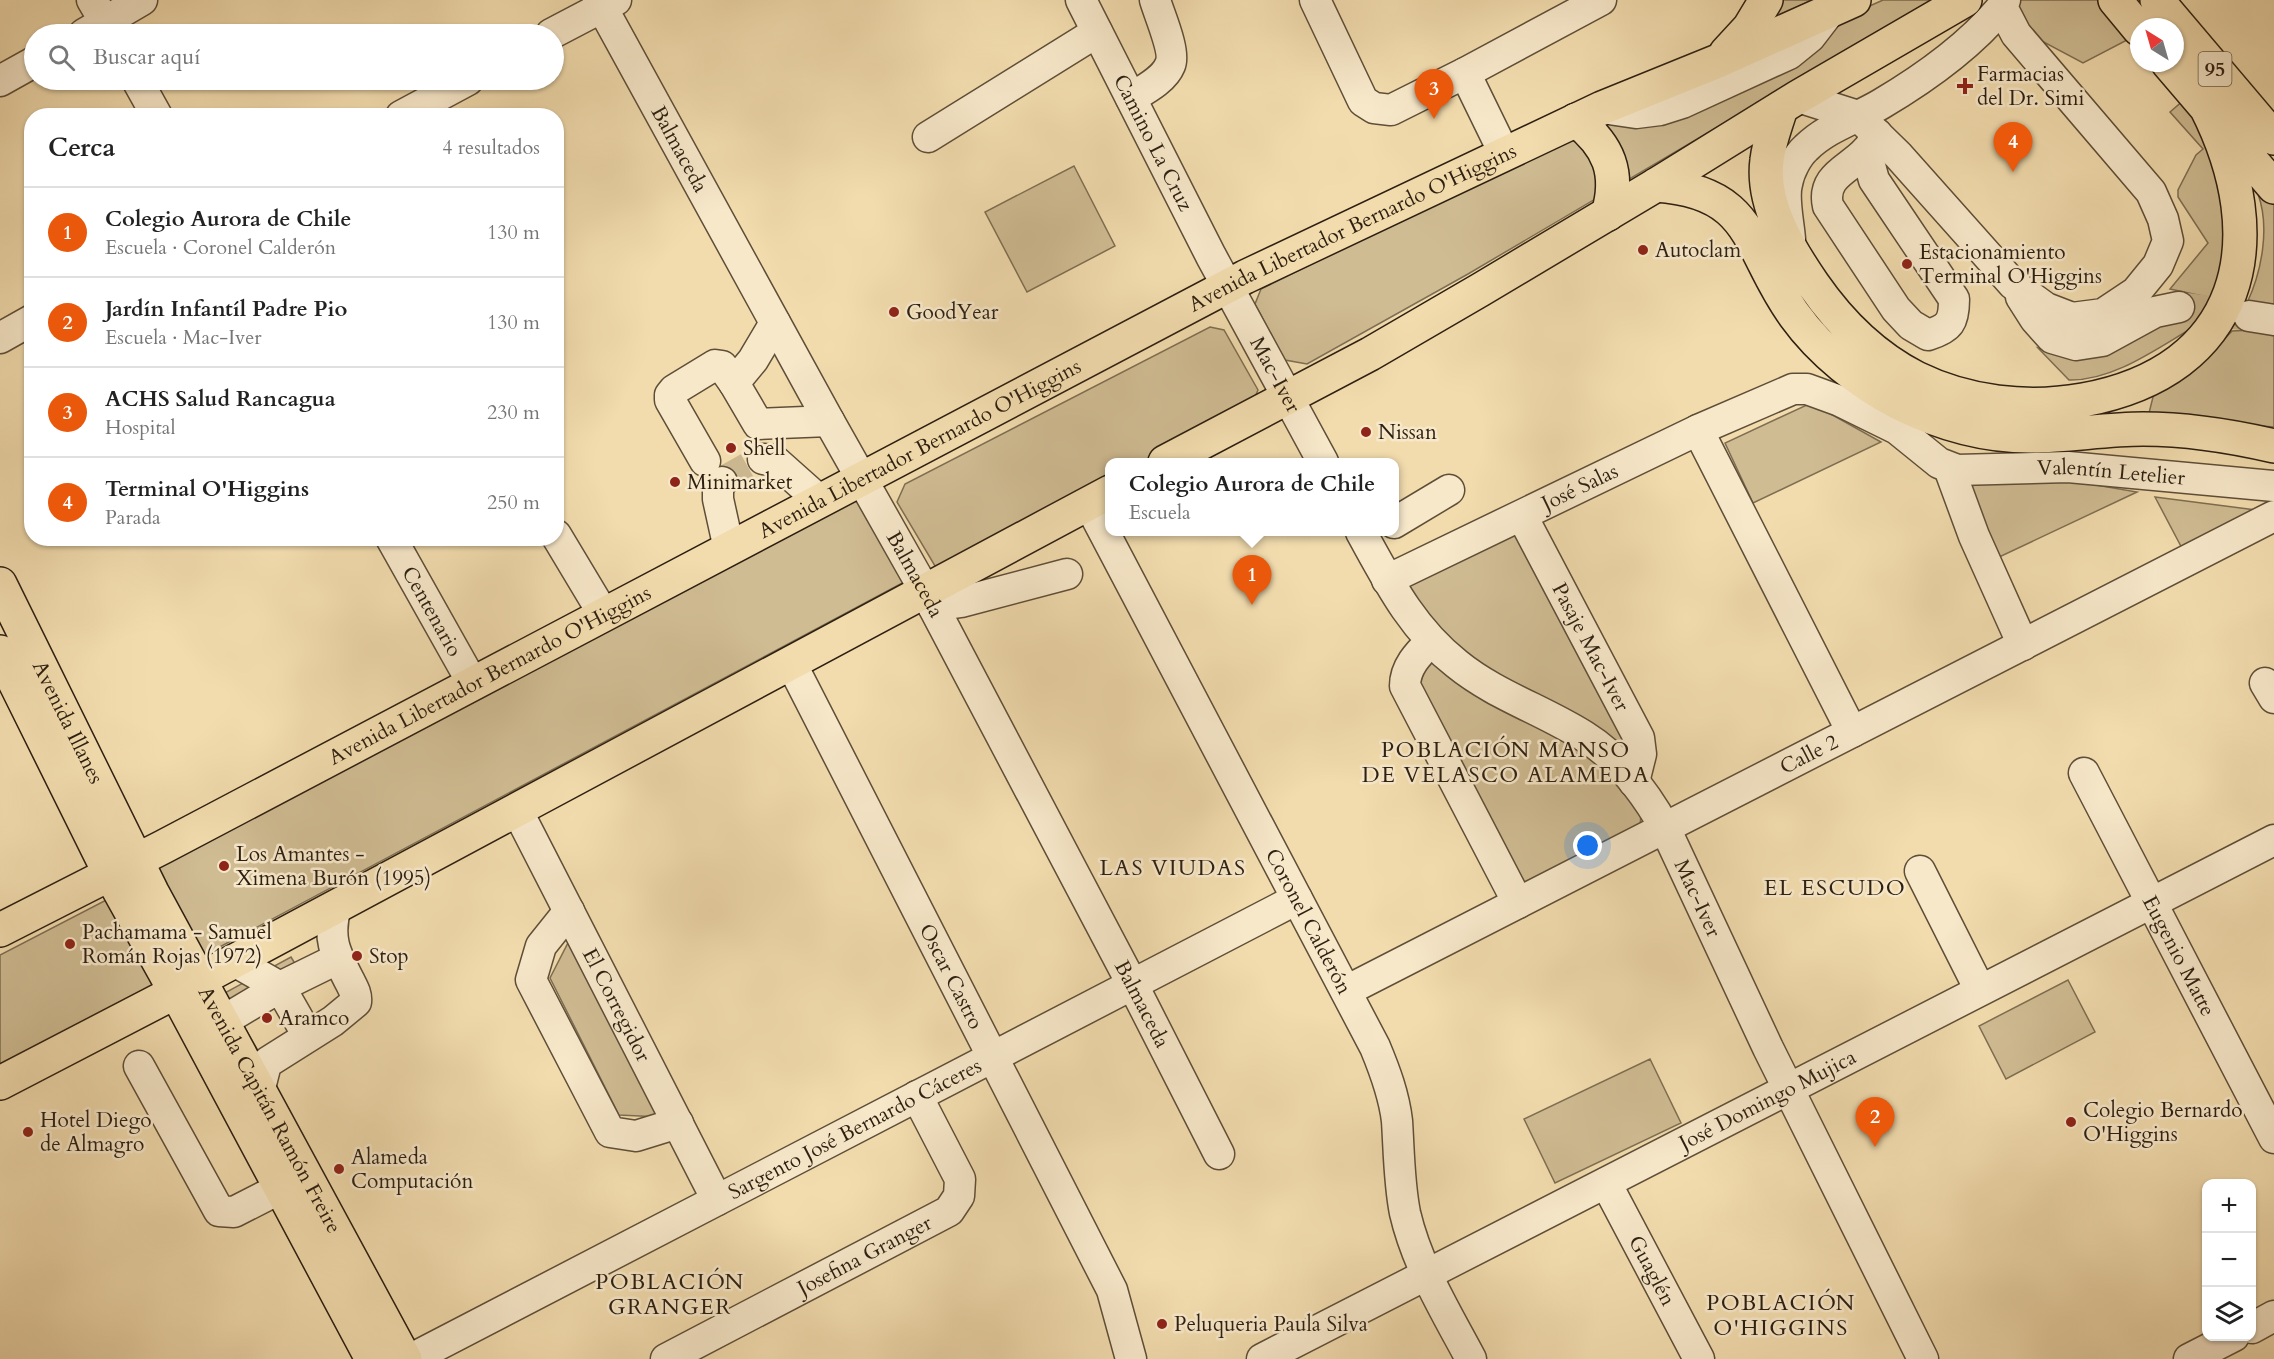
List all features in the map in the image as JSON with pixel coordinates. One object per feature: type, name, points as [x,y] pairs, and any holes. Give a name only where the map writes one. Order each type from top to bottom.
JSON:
[{"type":"main road","points":[[1718,61],[1749,28],[1766,0]]},
{"type":"main road","points":[[1173,458],[1380,348],[1965,0]]},
{"type":"main road","points":[[2115,0],[2130,18]]},
{"type":"main road","name":"95","points":[[2157,0],[2274,138]]},
{"type":"main road","name":"Avenida Libertador Bernardo O'Higgins","points":[[2,924],[123,867],[1227,287],[1589,114],[1718,61],[1842,6]]},
{"type":"main road","name":"95","points":[[2176,72],[2274,187]]},
{"type":"main road","points":[[1789,103],[1769,150],[1767,185],[1776,219],[1805,272],[1825,301],[1852,332],[1890,363],[1936,387],[1980,400],[2024,405],[2072,402],[2124,390],[2163,373],[2198,348],[2220,322],[2236,292],[2245,249],[2241,194],[2227,149],[2206,107]]},
{"type":"main road","points":[[1589,114],[1609,162],[1613,188],[1608,214]]},
{"type":"main road","points":[[1656,185],[1699,191],[1730,210],[1750,235],[1785,302],[1816,341],[1867,383],[1898,402],[1926,415],[1955,424],[2008,435],[2031,436],[2109,429],[2146,429],[2221,435],[2274,446]]},
{"type":"main road","points":[[0,1083],[188,986],[791,663],[929,598],[1100,497]]},
{"type":"main road","name":"Avenida Illanes","points":[[0,584],[123,867]]},
{"type":"main road","name":"Avenida Illanes","points":[[0,652],[123,867]]},
{"type":"main road","name":"Avenida Capitán Ramón Freire","points":[[123,867],[188,986],[281,1188],[372,1359]]},
{"type":"main road","name":"Avenida Capitán Ramón Freire","points":[[188,986],[223,1021],[405,1359]]},
{"type":"street","points":[[99,23],[142,0]]},
{"type":"street","name":"Camino La Cruz","points":[[1081,0],[1227,287]]},
{"type":"street","points":[[1131,98],[1161,77],[1170,66],[1171,52],[1155,0]]},
{"type":"street","points":[[1315,0],[1363,101],[1374,108],[1391,110],[1601,0]]},
{"type":"street","points":[[564,26],[605,2]]},
{"type":"street","name":"Balmaceda","points":[[605,2],[775,323],[929,598],[1219,1154]]},
{"type":"street","points":[[1789,103],[1867,134],[2013,284],[2046,308],[2072,318],[2103,314],[2136,292],[2158,265],[2168,241],[2163,219],[2151,192],[2016,34],[2003,3],[1972,40],[1889,99],[1867,134],[1836,175],[1826,197],[1828,206],[1896,309],[1911,325],[1928,335],[1944,330],[1954,316],[1954,299],[1874,180],[1867,134]]},
{"type":"street","points":[[1589,114],[1636,113],[1660,110],[1682,103],[1789,54],[1842,6]]},
{"type":"street","points":[[928,137],[1097,32]]},
{"type":"street","points":[[0,81],[24,68]]},
{"type":"street","points":[[1465,73],[1504,153]]},
{"type":"street","points":[[143,90],[153,108]]},
{"type":"street","points":[[416,108],[449,90]]},
{"type":"street","points":[[1790,245],[1786,185],[1804,149],[1827,130],[1867,134]]},
{"type":"street","points":[[2013,284],[2035,319],[2052,338],[2076,345],[2102,341],[2155,312],[2179,307]]},
{"type":"street","name":"Mac-Iver","points":[[1227,287],[1321,458]]},
{"type":"street","points":[[734,383],[753,360],[775,323]]},
{"type":"street","points":[[0,338],[24,324]]},
{"type":"street","points":[[729,549],[715,476],[670,400],[670,395],[674,390],[715,365],[722,366],[758,424],[769,460],[820,501]]},
{"type":"street","name":"José Salas","points":[[1387,580],[1698,430],[1793,389],[1807,389],[1821,393],[1897,429],[1939,463],[1949,468]]},
{"type":"street","points":[[758,424],[829,421]]},
{"type":"street","points":[[1698,430],[1852,732]]},
{"type":"street","name":"Valentín Letelier","points":[[1949,468],[1966,470],[2068,467],[2274,486]]},
{"type":"street","points":[[1949,468],[1974,536],[2023,645]]},
{"type":"street","points":[[1399,521],[1449,490]]},
{"type":"street","name":"Coronel Calderón","points":[[1100,497],[1105,526]]},
{"type":"street","name":"Pasaje Mac-Iver","points":[[1522,516],[1639,738],[1641,754],[1634,782]]},
{"type":"street","name":"Calle 2","points":[[1346,992],[2274,516]]},
{"type":"street","name":"Coronel Calderón","points":[[1107,536],[1375,1047],[1389,1083],[1397,1120],[1400,1180],[1411,1233],[1427,1275],[1470,1359]]},
{"type":"street","name":"Mac-Iver","points":[[1369,536],[1387,580],[1407,612],[1431,641],[1456,664],[1479,680],[1593,741],[1609,754],[1634,782],[1665,828],[1789,1089],[1923,1359]]},
{"type":"street","name":"Centenario","points":[[395,546],[473,684]]},
{"type":"street","points":[[563,546],[604,615]]},
{"type":"street","points":[[929,598],[962,602],[1067,574]]},
{"type":"street","points":[[1431,641],[1412,662],[1405,677],[1405,686],[1518,903]]},
{"type":"street","name":"Oscar Castro","points":[[791,663],[1112,1290],[1131,1359]]},
{"type":"street","name":"Eugenio Matte","points":[[2084,773],[2274,1138]]},
{"type":"street","name":"El Corregidor","points":[[517,810],[717,1200]]},
{"type":"street","name":"José Domingo Mujica","points":[[1262,1359],[2274,840]]},
{"type":"street","points":[[1920,871],[1980,990]]},
{"type":"street","name":"Sargento José Bernardo Cáceres","points":[[411,1359],[1297,899]]},
{"type":"street","points":[[260,1088],[268,1062],[356,1002],[357,995],[337,959],[331,935],[336,907]]},
{"type":"street","points":[[569,911],[541,946],[531,980],[610,1132],[636,1136],[678,1123]]},
{"type":"street","points":[[223,1021],[280,987],[337,959]]},
{"type":"street","points":[[234,961],[280,987],[308,1036]]},
{"type":"street","points":[[139,1066],[219,1210],[234,1212],[281,1188]]},
{"type":"street","name":"Josefina Granger","points":[[666,1359],[949,1211],[959,1196],[960,1179],[917,1096]]},
{"type":"street","name":"Guaglén","points":[[1606,1183],[1699,1359]]},
{"type":"street","points":[[2256,1326],[2274,1316]]},
{"type":"street","points":[[2189,1359],[2225,1341]]},
{"type":"street","points":[[2238,1341],[2247,1359]]},
{"type":"shaded area","points":[[1772,0],[1812,0],[1762,23]]},
{"type":"shaded area","points":[[1883,0],[1933,0],[1468,274],[1307,364],[1285,360],[1255,304],[1261,289],[1526,158],[1598,126],[1663,116],[1836,21]]},
{"type":"shaded area","points":[[2020,0],[2097,0],[2129,39],[2083,63],[2036,38],[2018,11]]},
{"type":"shaded area","points":[[2184,100],[2229,175],[2221,300],[2170,289],[2208,243],[2178,197],[2178,190],[2196,155],[2203,149],[2170,112]]},
{"type":"shaded area","points":[[1074,166],[1115,246],[1027,292],[985,212]]},
{"type":"shaded area","points":[[2258,194],[2274,203],[2274,314],[2247,303],[2257,277],[2263,249],[2262,207]]},
{"type":"shaded area","points":[[2197,320],[2199,324],[2137,361],[2103,375],[2086,379],[2069,380],[2038,348],[2056,353],[2158,321]]},
{"type":"shaded area","points":[[1210,327],[1224,330],[1258,390],[1251,406],[1151,458],[1105,458],[1105,482],[938,571],[897,502],[905,484]]},
{"type":"shaded area","points":[[2274,329],[2274,427],[2148,417],[2154,393],[2176,381],[2196,366],[2232,331]]},
{"type":"shaded area","points":[[1811,403],[1881,442],[1753,503],[1725,443]]},
{"type":"shaded area","points":[[2043,476],[2137,492],[1995,559],[1965,478]]},
{"type":"shaded area","points":[[857,491],[908,580],[201,957],[152,859]]},
{"type":"shaded area","points":[[2155,497],[2264,511],[2184,552]]},
{"type":"shaded area","points":[[1520,527],[1633,740],[1641,814],[1640,826],[1517,886],[1416,689],[1425,669],[1403,585]]},
{"type":"shaded area","points":[[112,897],[162,988],[0,1072],[0,955]]},
{"type":"shaded area","points":[[570,939],[660,1117],[619,1115],[550,978]]},
{"type":"shaded area","points":[[291,957],[297,967],[230,1002],[261,1056],[259,1066],[221,995]]},
{"type":"shaded area","points":[[2068,980],[2095,1032],[2006,1079],[1979,1026]]},
{"type":"shaded area","points":[[1650,1059],[1681,1123],[1555,1183],[1524,1119]]},
{"type":"tunnel","points":[[2179,307],[2242,315]]},
{"type":"tunnel","points":[[722,482],[763,459]]},
{"type":"place","name":"Farmacias del Dr. Simi","points":[[1965,86]]},
{"type":"place","name":"ACHS Salud Rancagua","points":[[1434,119]]},
{"type":"place","name":"Terminal O'Higgins","points":[[2013,172]]},
{"type":"place","name":"Autoclam","points":[[1643,250]]},
{"type":"place","name":"Estacionamiento Terminal O'Higgins","points":[[1907,264]]},
{"type":"place","name":"GoodYear","points":[[894,312]]},
{"type":"place","name":"Nissan","points":[[1366,432]]},
{"type":"place","name":"Shell","points":[[731,448]]},
{"type":"place","name":"Minimarket","points":[[675,482]]},
{"type":"place","name":"Colegio Aurora de Chile","points":[[1252,605]]},
{"type":"place","name":"Los Amantes - Ximena Burón (1995)","points":[[224,866]]},
{"type":"place","name":"Pachamama - Samuel Román Rojas (1972)","points":[[70,944]]},
{"type":"place","name":"Stop","points":[[357,956]]},
{"type":"place","name":"Aramco","points":[[267,1018]]},
{"type":"place","name":"Colegio Bernardo O'Higgins","points":[[2071,1122]]},
{"type":"place","name":"Hotel Diego de Almagro","points":[[28,1132]]},
{"type":"place","name":"Jardín Infantíl Padre Pio","points":[[1875,1147]]},
{"type":"place","name":"Alameda Computación","points":[[339,1169]]},
{"type":"place","name":"Peluqueria Paula Silva","points":[[1162,1324]]},
{"type":"district","name":"POBLACIÓN MANSO DE VELASCO ALAMEDA","points":[[1506,762]]},
{"type":"district","name":"LAS VIUDAS","points":[[1173,867]]},
{"type":"district","name":"EL ESCUDO","points":[[1835,887]]},
{"type":"district","name":"POBLACIÓN GRANGER","points":[[670,1294]]},
{"type":"district","name":"POBLACIÓN O'HIGGINS","points":[[1781,1314]]}]
